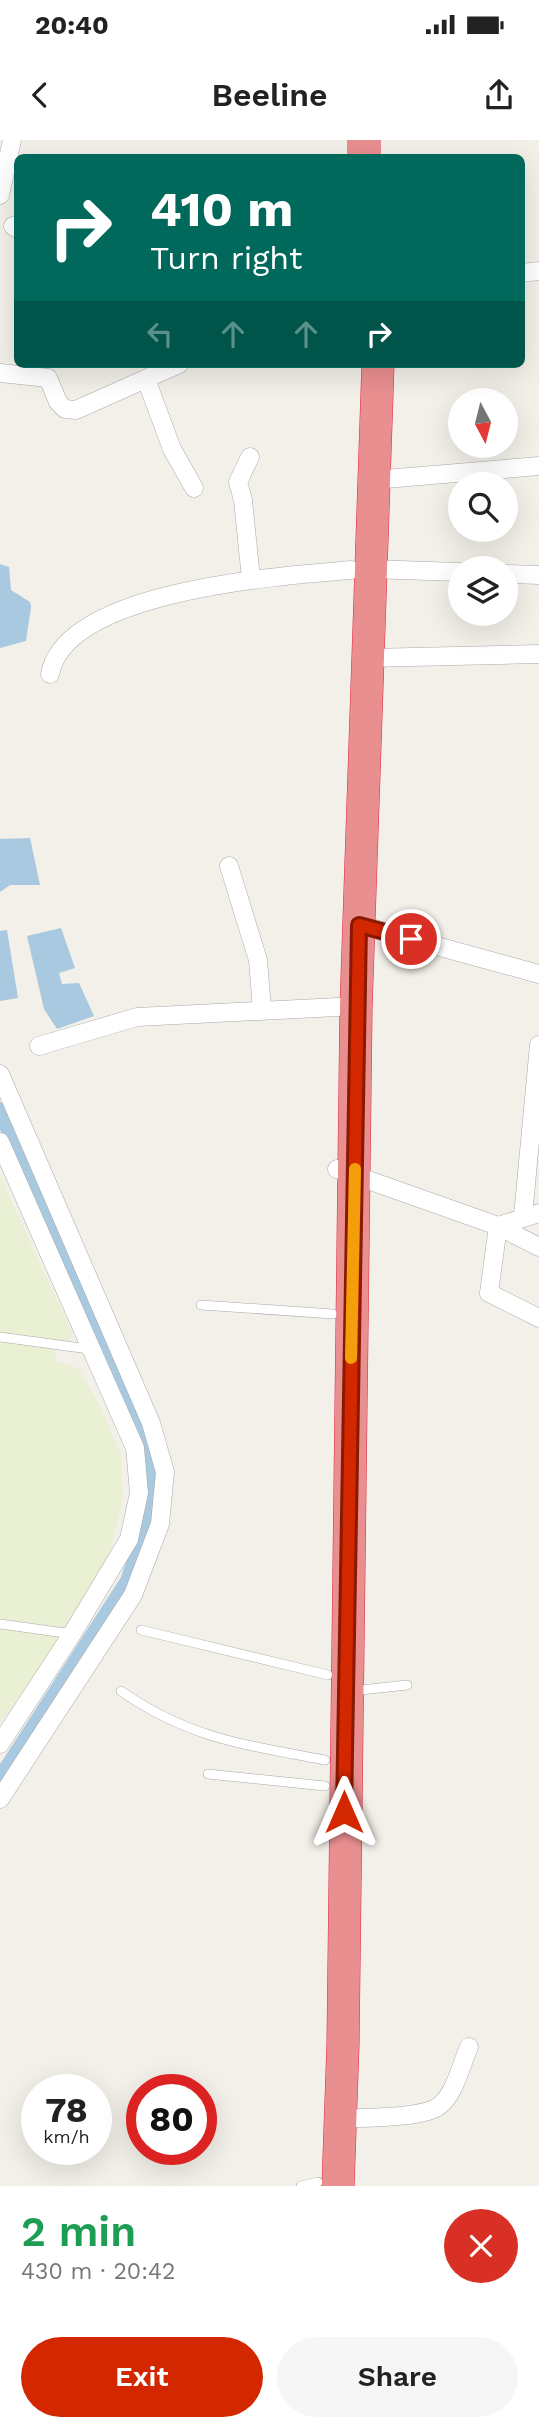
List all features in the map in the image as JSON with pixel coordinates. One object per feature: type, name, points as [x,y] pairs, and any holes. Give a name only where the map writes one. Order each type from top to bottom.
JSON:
[{"type":"highway","points":[[319,2185],[341,2119],[333,1314],[346,1172],[338,1007],[360,570],[358,368]]},
{"type":"highway","points":[[319,2185],[324,2044],[325,1773],[338,1683],[346,1172],[359,925],[368,658],[360,570],[373,480],[378,368]]},
{"type":"street","points":[[0,195],[12,140]]},
{"type":"street","points":[[0,373],[48,371],[58,402],[65,409],[76,411],[170,368]]},
{"type":"street","points":[[146,379],[178,461],[194,488]]},
{"type":"street","points":[[250,457],[238,482],[243,500],[251,579]]},
{"type":"street","points":[[373,480],[539,466]]},
{"type":"street","points":[[50,674],[52,661],[64,644],[97,619],[177,594],[251,579],[360,570],[448,572]]},
{"type":"street","points":[[518,574],[539,575]]},
{"type":"street","points":[[368,658],[539,654]]},
{"type":"street","points":[[229,866],[258,960],[262,1009]]},
{"type":"street","points":[[359,925],[539,974]]},
{"type":"street","points":[[40,1046],[137,1017],[338,1007]]},
{"type":"street","points":[[498,1226],[531,1214],[539,1045]]},
{"type":"street","points":[[0,1074],[151,1423],[166,1472],[160,1524],[133,1595],[0,1799]]},
{"type":"street","points":[[0,1142],[89,1349],[135,1448],[139,1493],[129,1539],[72,1634],[0,1744]]},
{"type":"street","points":[[346,1172],[498,1226],[539,1247]]},
{"type":"street","points":[[498,1226],[489,1293],[539,1318]]},
{"type":"street","points":[[341,2119],[421,2112],[438,2107],[449,2095],[469,2047]]},
{"type":"lane","points":[[201,1305],[333,1314]]},
{"type":"lane","points":[[0,1338],[89,1349]]},
{"type":"lane","points":[[0,1624],[72,1634]]},
{"type":"lane","points":[[141,1630],[338,1683],[407,1685]]},
{"type":"lane","points":[[121,1691],[156,1715],[212,1738],[325,1773]]},
{"type":"lane","points":[[208,1774],[325,1773]]},
{"type":"green space","points":[[0,1176],[72,1333],[69,1342],[54,1343],[56,1361],[78,1368],[100,1406],[121,1456],[123,1499],[104,1575],[0,1723]]},
{"type":"water","points":[[0,564],[9,567],[11,590],[30,602],[31,607],[26,641],[0,648]]},
{"type":"water","points":[[30,838],[40,885],[10,885],[0,892],[0,839]]},
{"type":"water","points":[[61,928],[75,968],[59,973],[62,984],[79,983],[94,1016],[57,1029],[44,1009],[27,936]]},
{"type":"water","points":[[7,930],[18,998],[0,1001],[0,931]]},
{"type":"waterway","points":[[0,1110],[136,1415],[151,1474],[146,1527],[128,1581],[0,1779]]},
{"type":"slow traffic","points":[[351,1358],[355,1169]]},
{"type":"route","points":[[344,1812],[359,925],[411,939]]}]
